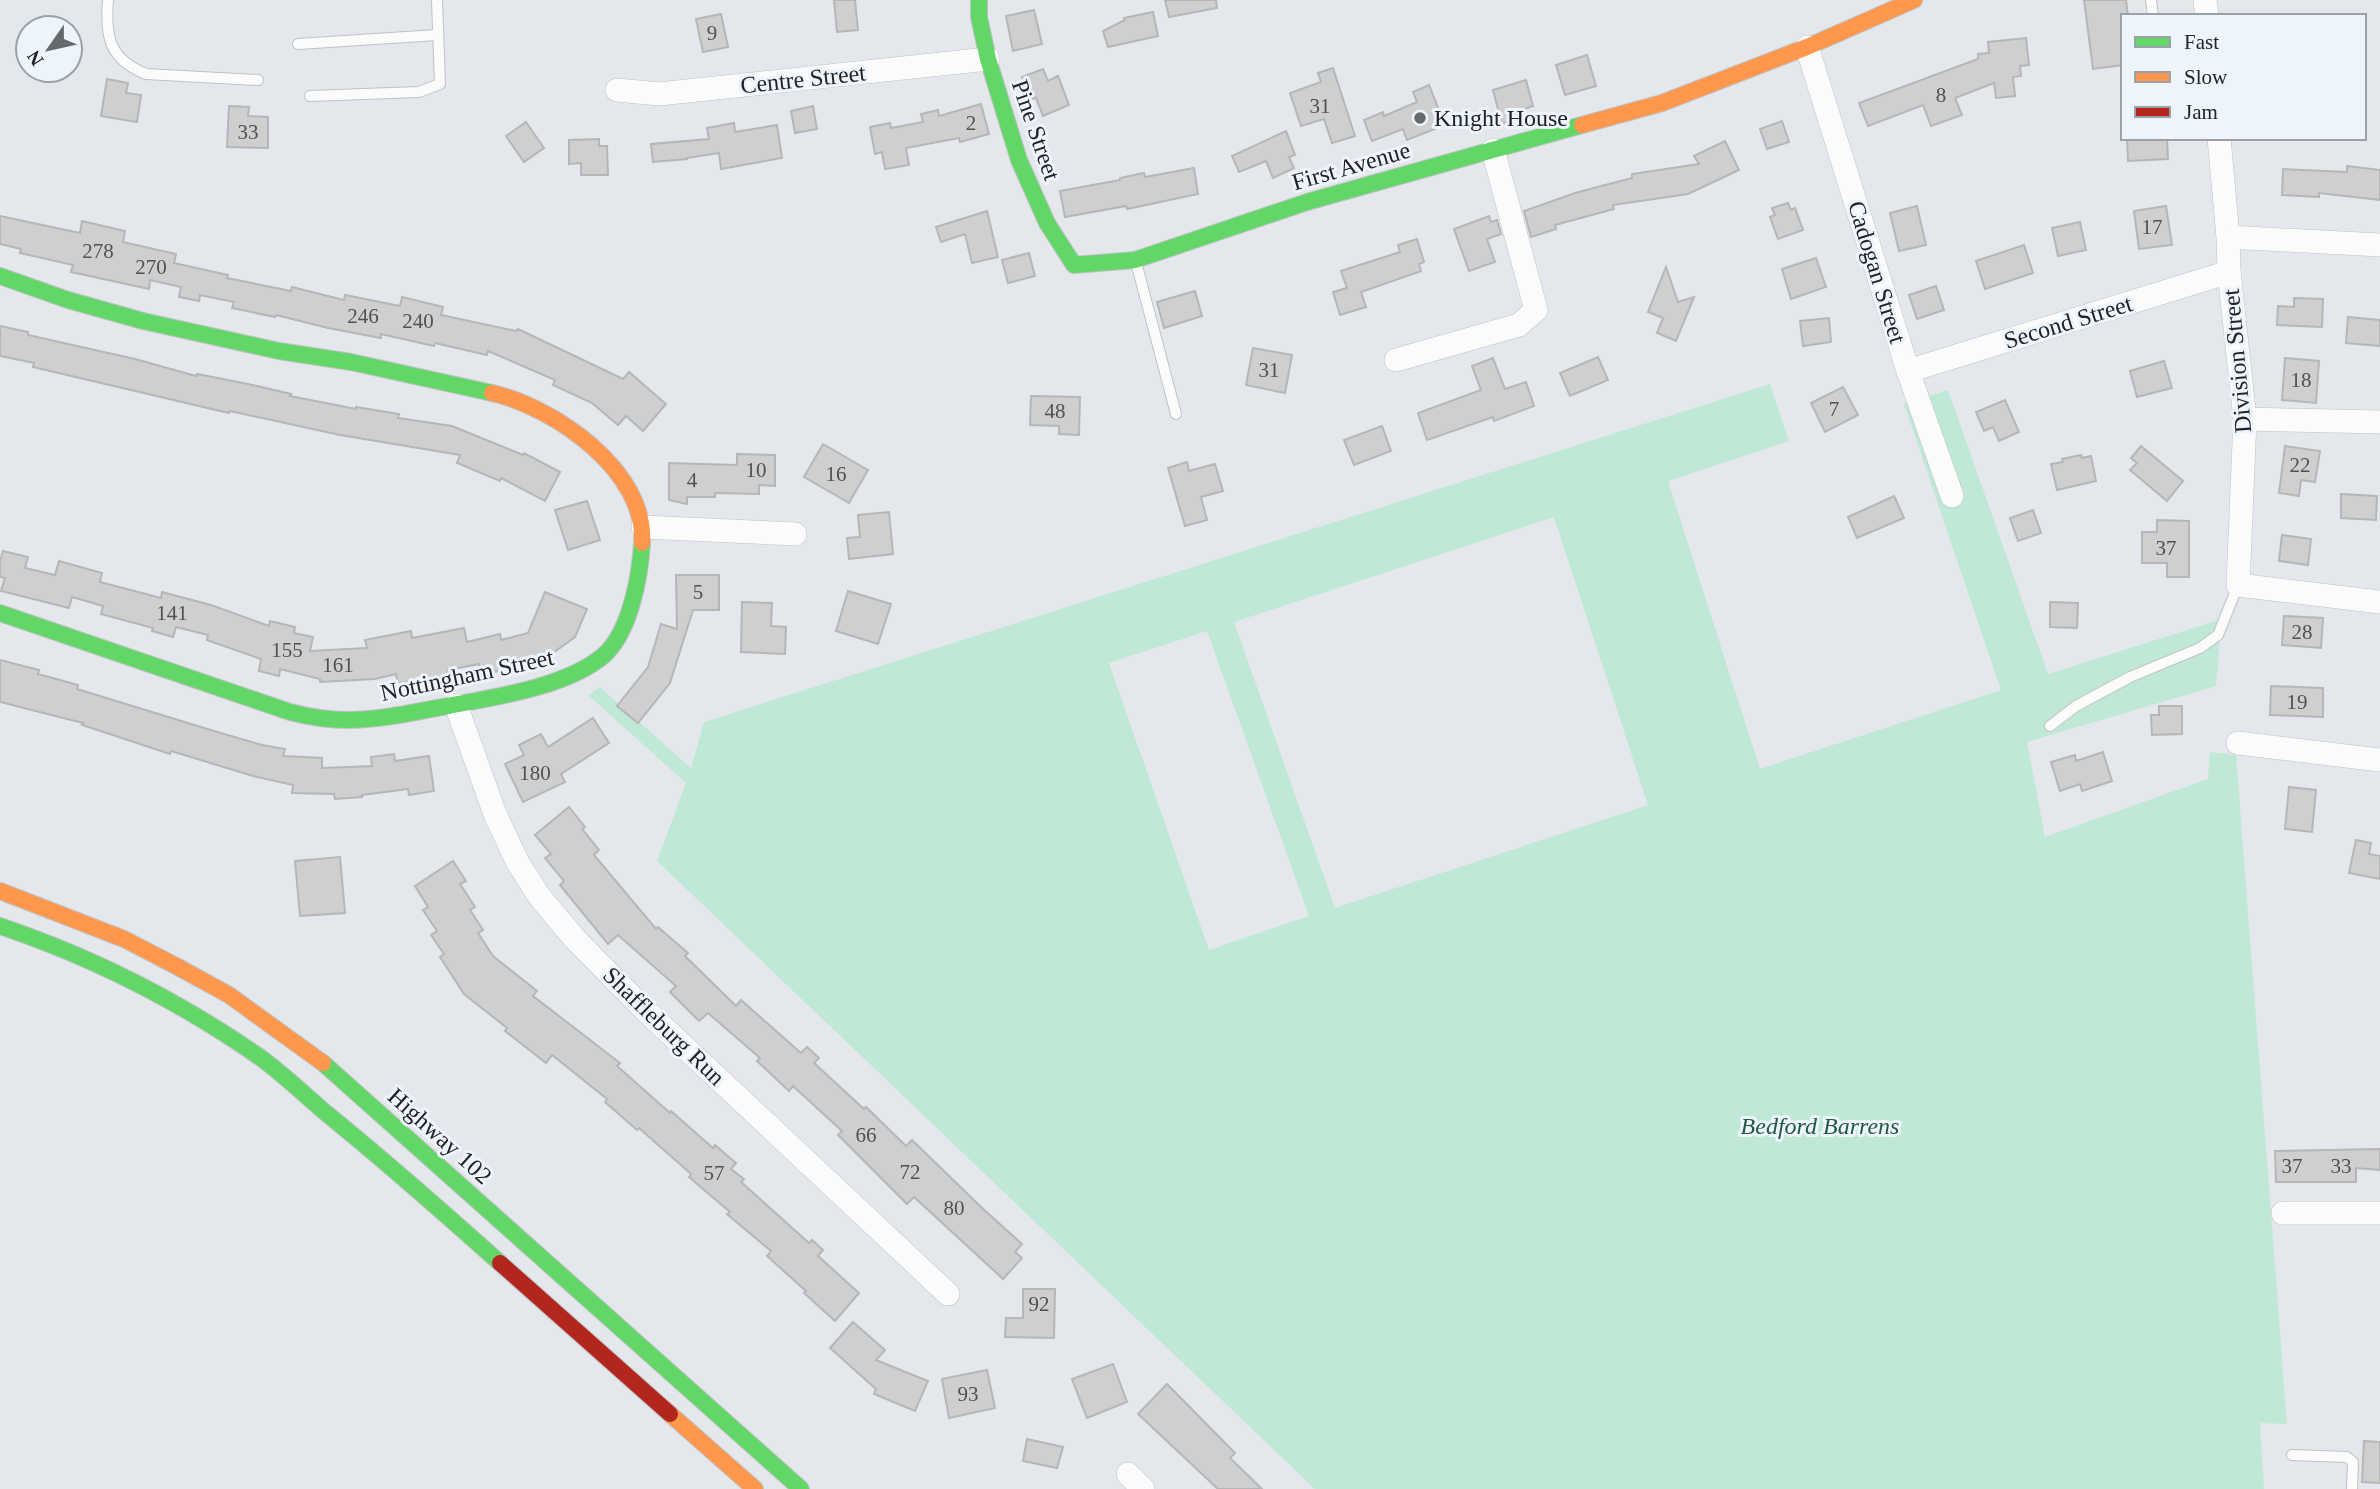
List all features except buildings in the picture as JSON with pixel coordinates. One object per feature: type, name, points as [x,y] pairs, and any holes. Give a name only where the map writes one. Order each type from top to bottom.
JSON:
[{"type":"main road","name":"Pine Street","points":[[979,0],[979,17],[988,60],[1019,160],[1047,223],[1074,265]]},
{"type":"main road","name":"First Avenue","points":[[1074,265],[1135,260],[1307,202],[1662,103],[1807,47],[1914,0]]},
{"type":"main road","name":"Nottingham Street","points":[[0,276],[68,300],[143,321],[501,395],[533,407],[570,428],[606,459],[632,497],[643,527],[637,580],[622,633],[604,655],[577,673],[513,693],[384,718],[347,720],[302,715],[0,613]]},
{"type":"main road","name":"Highway 102","points":[[0,891],[124,939],[178,967],[229,995],[326,1065],[801,1489]]},
{"type":"main road","points":[[0,926],[57,945],[106,967],[193,1015],[263,1060],[386,1162],[755,1489]]},
{"type":"street","name":"Cadogan Street","points":[[1807,47],[1908,371],[1952,496]]},
{"type":"street","name":"Centre Street","points":[[617,90],[659,94],[988,60]]},
{"type":"street","name":"Division Street","points":[[2219,140],[2229,272],[2245,419],[2238,585]]},
{"type":"street","points":[[1396,360],[1519,326],[1535,310],[1493,150]]},
{"type":"street","points":[[2228,237],[2380,245]]},
{"type":"street","name":"Second Street","points":[[1908,371],[2229,272]]},
{"type":"street","points":[[2245,419],[2380,422]]},
{"type":"street","points":[[643,527],[795,534]]},
{"type":"street","points":[[2238,585],[2380,602]]},
{"type":"street","name":"Shaffleburg Run","points":[[456,705],[495,814],[518,863],[539,896],[575,939],[644,1009],[948,1294]]},
{"type":"street","points":[[2238,743],[2380,760]]},
{"type":"street","points":[[2283,1213],[2380,1213]]},
{"type":"lane","points":[[108,0],[107,32],[113,49],[130,67],[146,74],[258,80]]},
{"type":"lane","points":[[310,96],[419,92],[440,84],[436,36],[437,0]]},
{"type":"lane","points":[[298,44],[436,36]]},
{"type":"lane","points":[[1135,260],[1176,414]]},
{"type":"lane","points":[[2050,726],[2076,706],[2130,677],[2200,648],[2218,635],[2238,585]]},
{"type":"lane","points":[[2292,1455],[2347,1457],[2353,1462],[2351,1489]]},
{"type":"green space","name":"Bedford Barrens","points":[[1770,384],[1789,441],[1668,481],[1760,769],[2001,690],[1904,404],[1948,390],[2048,674],[2222,619],[2216,686],[2027,742],[2045,837],[2208,779],[2210,752],[2236,755],[2287,1424],[2260,1423],[2264,1489],[1315,1489],[657,861],[686,783],[588,695],[600,687],[691,768],[704,722]],"holes":[[[1554,517],[1648,805],[1335,908],[1234,622]],[[1207,631],[1309,916],[1209,950],[1109,663]]]},
{"type":"traffic: fast","points":[[979,0],[979,17],[988,59],[1019,160],[1047,223],[1074,265],[1135,260],[1307,202],[1582,125]]},
{"type":"traffic: fast","points":[[0,276],[68,300],[143,321],[492,393]]},
{"type":"traffic: fast","points":[[0,613],[290,712],[333,719],[373,719],[529,689],[570,676],[588,667],[612,646],[627,619],[636,588],[642,543]]},
{"type":"traffic: fast","points":[[0,926],[69,952],[135,982],[230,1037],[278,1071],[500,1263]]},
{"type":"traffic: fast","points":[[323,1063],[801,1489]]},
{"type":"traffic: slow","points":[[1582,125],[1662,103],[1807,47],[1914,0]]},
{"type":"traffic: slow","points":[[492,393],[542,412],[592,446],[613,468],[629,491],[640,516],[642,543]]},
{"type":"traffic: slow","points":[[0,891],[124,939],[178,967],[229,995],[323,1063]]},
{"type":"traffic: slow","points":[[670,1414],[755,1489]]},
{"type":"traffic: jam","points":[[500,1263],[670,1414]]},
{"type":"place","name":"Knight House","points":[[1420,118]]}]
